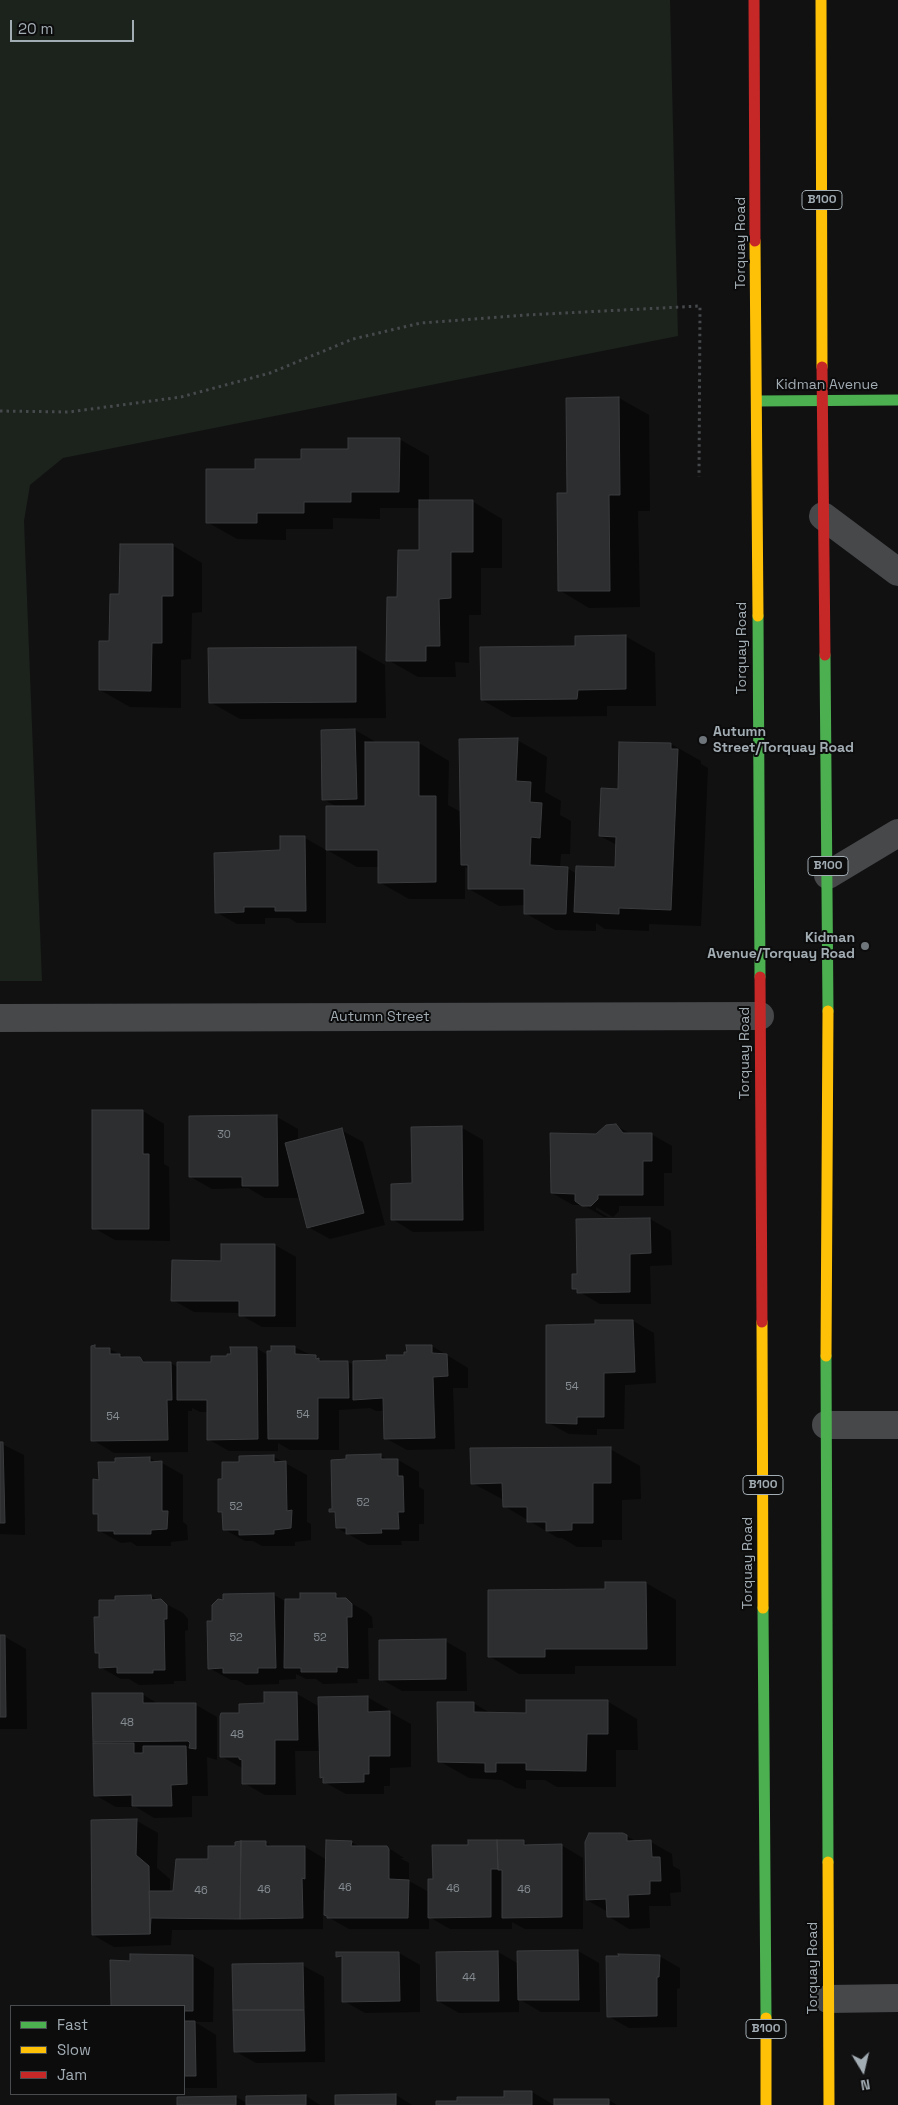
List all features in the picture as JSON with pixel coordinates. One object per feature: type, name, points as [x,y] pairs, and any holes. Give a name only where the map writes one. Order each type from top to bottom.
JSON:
[{"type":"main road","name":"Torquay Road","points":[[754,0],[766,2105]]},
{"type":"main road","name":"Torquay Road","points":[[821,0],[823,516],[828,875],[826,1425],[829,2105]]},
{"type":"main road","name":"Kidman Avenue","points":[[757,401],[898,400]]},
{"type":"street","points":[[823,516],[898,572]]},
{"type":"street","points":[[828,875],[898,833]]},
{"type":"street","name":"Autumn Street","points":[[0,1018],[760,1016]]},
{"type":"street","points":[[826,1425],[898,1425]]},
{"type":"street","points":[[828,1998],[898,1998]]},
{"type":"path","points":[[0,411],[69,412],[181,397],[270,373],[353,338],[421,323],[526,315],[700,306],[698,477]]},
{"type":"shaded area","points":[[0,0],[670,0],[678,336],[63,458],[30,485],[24,521],[42,981],[0,981]]},
{"type":"building","points":[[619,397],[620,495],[609,495],[610,591],[558,591],[557,493],[567,493],[566,398]]},
{"type":"building","points":[[348,438],[400,438],[399,492],[351,492],[351,502],[304,502],[304,513],[257,513],[257,523],[206,523],[206,469],[255,469],[255,459],[301,459],[301,449],[348,449]]},
{"type":"building","points":[[419,500],[473,500],[473,552],[451,552],[451,598],[439,599],[440,646],[426,646],[426,661],[386,661],[387,597],[397,597],[398,550],[419,550]]},
{"type":"building","points":[[120,544],[173,544],[173,596],[162,596],[162,643],[152,643],[151,691],[99,690],[99,641],[109,641],[110,594],[119,594]]},
{"type":"building","points":[[626,635],[626,689],[578,690],[577,699],[481,700],[480,647],[575,646],[575,636]]},
{"type":"building","points":[[356,647],[356,702],[209,703],[208,648]]},
{"type":"building","points":[[355,729],[357,799],[322,800],[321,730]]},
{"type":"building","points":[[518,738],[516,781],[531,782],[530,802],[542,803],[540,838],[531,837],[530,865],[568,867],[566,914],[524,914],[524,889],[468,889],[468,865],[461,865],[459,739]]},
{"type":"building","points":[[365,742],[419,742],[419,796],[436,796],[436,882],[378,883],[378,850],[326,850],[326,806],[365,806]]},
{"type":"building","points":[[619,742],[671,743],[671,749],[678,749],[671,910],[619,908],[619,914],[574,912],[576,866],[615,867],[616,837],[599,836],[601,788],[618,789]]},
{"type":"building","points":[[280,836],[305,836],[306,911],[275,911],[275,907],[244,907],[244,912],[215,913],[214,853],[280,850]]},
{"type":"building","points":[[92,1110],[143,1110],[143,1154],[149,1154],[149,1229],[92,1229]]},
{"type":"building","points":[[277,1115],[278,1186],[242,1186],[242,1177],[189,1177],[189,1116]]},
{"type":"building","points":[[616,1124],[623,1133],[652,1133],[652,1161],[643,1161],[643,1195],[598,1195],[598,1199],[591,1206],[582,1206],[575,1201],[575,1194],[551,1193],[550,1133],[596,1134],[606,1125]]},
{"type":"building","points":[[462,1126],[463,1220],[391,1220],[391,1184],[412,1183],[411,1127]]},
{"type":"building","points":[[342,1128],[364,1213],[307,1228],[285,1143]]},
{"type":"building","points":[[650,1218],[651,1253],[630,1254],[630,1292],[577,1293],[577,1289],[572,1289],[572,1274],[577,1274],[576,1219]]},
{"type":"building","points":[[221,1244],[275,1244],[275,1316],[239,1316],[239,1301],[171,1301],[172,1260],[221,1261]]},
{"type":"building","points":[[595,1320],[633,1320],[635,1372],[604,1373],[604,1417],[577,1417],[577,1424],[546,1423],[546,1325],[595,1324]]},
{"type":"building","points":[[95,1345],[95,1348],[110,1348],[110,1354],[120,1354],[120,1357],[140,1357],[143,1362],[171,1362],[172,1400],[167,1400],[168,1440],[91,1441],[91,1346]]},
{"type":"building","points":[[406,1345],[432,1345],[432,1353],[447,1354],[448,1376],[433,1377],[435,1438],[384,1439],[383,1398],[353,1400],[353,1361],[387,1360],[386,1355],[404,1355],[404,1352],[407,1352]]},
{"type":"building","points":[[271,1346],[295,1346],[295,1354],[316,1355],[316,1359],[319,1358],[319,1361],[348,1361],[349,1398],[318,1398],[318,1439],[268,1439],[267,1351],[271,1351]]},
{"type":"building","points":[[230,1347],[257,1347],[258,1439],[207,1440],[207,1400],[177,1400],[177,1362],[211,1362],[211,1356],[227,1356],[227,1354],[231,1354]]},
{"type":"building","points":[[0,1442],[3,1442],[5,1523],[0,1523]]},
{"type":"building","points":[[611,1447],[611,1483],[593,1483],[593,1523],[572,1523],[572,1530],[546,1531],[546,1522],[527,1522],[527,1507],[503,1507],[502,1483],[471,1484],[470,1448]]},
{"type":"building","points":[[381,1454],[381,1459],[398,1459],[398,1476],[403,1476],[404,1512],[398,1512],[399,1529],[381,1529],[382,1533],[346,1534],[346,1528],[336,1528],[335,1512],[329,1512],[329,1509],[332,1509],[331,1460],[346,1459],[346,1455]]},
{"type":"building","points":[[274,1455],[274,1462],[286,1461],[287,1511],[292,1510],[291,1528],[274,1530],[274,1534],[239,1535],[239,1530],[223,1530],[222,1512],[218,1512],[218,1479],[222,1479],[222,1462],[239,1462],[239,1456]]},
{"type":"building","points":[[150,1457],[150,1462],[162,1461],[162,1511],[168,1511],[167,1529],[151,1530],[151,1534],[114,1534],[114,1531],[98,1531],[98,1514],[93,1514],[93,1479],[99,1480],[98,1462],[115,1462],[115,1458]]},
{"type":"building","points":[[605,1582],[646,1582],[647,1649],[545,1649],[545,1657],[488,1657],[488,1590],[605,1589]]},
{"type":"building","points":[[274,1593],[276,1668],[258,1668],[258,1673],[223,1673],[223,1668],[208,1669],[207,1621],[212,1621],[212,1605],[218,1599],[223,1600],[223,1594]]},
{"type":"building","points":[[300,1593],[336,1593],[336,1598],[346,1598],[352,1604],[352,1617],[347,1617],[348,1668],[337,1667],[337,1672],[301,1672],[301,1668],[284,1668],[285,1599],[300,1599]]},
{"type":"building","points":[[151,1595],[152,1600],[161,1599],[167,1605],[167,1619],[164,1619],[165,1670],[153,1670],[153,1673],[117,1673],[117,1667],[99,1668],[99,1653],[95,1653],[94,1617],[99,1617],[99,1600],[115,1600],[115,1596]]},
{"type":"building","points":[[0,1635],[5,1635],[6,1717],[0,1717]]},
{"type":"building","points":[[446,1639],[446,1679],[379,1680],[379,1640]]},
{"type":"building","points":[[264,1692],[297,1692],[298,1740],[275,1740],[275,1784],[242,1784],[242,1760],[239,1757],[220,1757],[220,1716],[221,1713],[239,1713],[239,1704],[264,1703]]},
{"type":"building","points":[[92,1693],[143,1693],[143,1703],[196,1703],[196,1749],[189,1748],[190,1743],[188,1741],[93,1742]]},
{"type":"building","points":[[368,1696],[368,1712],[390,1711],[390,1756],[369,1756],[369,1774],[364,1774],[364,1782],[323,1783],[323,1777],[320,1778],[318,1697]]},
{"type":"building","points":[[526,1700],[608,1700],[608,1734],[587,1734],[586,1771],[526,1770],[526,1763],[496,1763],[496,1772],[485,1772],[485,1763],[438,1762],[437,1702],[474,1702],[474,1712],[526,1713]]},
{"type":"building","points":[[93,1743],[134,1743],[134,1753],[143,1753],[143,1746],[186,1746],[187,1784],[171,1785],[172,1806],[132,1806],[132,1795],[94,1796]]},
{"type":"building","points":[[137,1819],[136,1855],[149,1866],[150,1934],[92,1935],[91,1820]]},
{"type":"building","points":[[589,1833],[623,1833],[627,1835],[627,1841],[651,1840],[652,1857],[660,1857],[661,1881],[650,1881],[650,1894],[628,1895],[629,1917],[607,1917],[606,1899],[586,1900],[585,1842]]},
{"type":"building","points":[[326,1840],[352,1841],[351,1846],[387,1846],[389,1849],[389,1879],[409,1880],[408,1918],[327,1918],[324,1915]]},
{"type":"building","points":[[468,1840],[497,1840],[498,1869],[491,1869],[491,1917],[428,1918],[428,1879],[433,1879],[432,1845],[468,1845]]},
{"type":"building","points":[[497,1840],[524,1840],[524,1845],[562,1844],[562,1917],[502,1918],[502,1870],[498,1870]]},
{"type":"building","points":[[241,1841],[266,1841],[266,1846],[305,1846],[305,1879],[302,1878],[303,1918],[240,1919]]},
{"type":"building","points":[[241,1841],[240,1919],[151,1918],[150,1934],[149,1891],[173,1891],[176,1859],[208,1859],[208,1846],[235,1846],[235,1842]]},
{"type":"building","points":[[578,1950],[579,2000],[518,2000],[517,1951]]},
{"type":"building","points":[[498,1951],[499,2001],[437,2001],[436,1952]]},
{"type":"building","points":[[336,1952],[399,1952],[400,2001],[342,2002],[342,1956],[336,1957]]},
{"type":"building","points":[[130,1954],[193,1955],[193,2011],[185,2011],[185,2005],[111,2005],[110,1960],[130,1961]]},
{"type":"building","points":[[618,1954],[660,1955],[659,1977],[657,1977],[657,2016],[607,2017],[606,1956],[619,1956]]},
{"type":"building","points":[[303,1963],[304,2010],[233,2010],[232,1964]]},
{"type":"building","points":[[233,2010],[304,2010],[305,2051],[234,2052]]},
{"type":"building","points":[[185,2021],[195,2021],[196,2076],[185,2076]]},
{"type":"building","points":[[504,2091],[532,2091],[532,2105],[436,2105],[436,2101],[457,2101],[457,2097],[504,2097]]},
{"type":"building","points":[[396,2094],[396,2105],[335,2105],[335,2095]]},
{"type":"building","points":[[306,2095],[306,2105],[246,2105],[246,2096]]},
{"type":"building","points":[[236,2096],[236,2105],[177,2105],[177,2097]]},
{"type":"building","points":[[554,2099],[609,2099],[609,2105],[554,2105]]},
{"type":"traffic: fast","points":[[757,401],[898,400]]},
{"type":"traffic: fast","points":[[758,616],[760,977]]},
{"type":"traffic: fast","points":[[825,655],[828,1011]]},
{"type":"traffic: fast","points":[[826,1356],[828,1862]]},
{"type":"traffic: fast","points":[[763,1608],[766,2018]]},
{"type":"traffic: slow","points":[[821,0],[822,367]]},
{"type":"traffic: slow","points":[[755,241],[758,616]]},
{"type":"traffic: slow","points":[[826,1356],[828,1011]]},
{"type":"traffic: slow","points":[[762,1322],[763,1608]]},
{"type":"traffic: slow","points":[[828,1862],[829,2105]]},
{"type":"traffic: slow","points":[[766,2018],[766,2105]]},
{"type":"traffic: jam","points":[[754,0],[755,241]]},
{"type":"traffic: jam","points":[[822,367],[825,655]]},
{"type":"traffic: jam","points":[[760,977],[762,1322]]},
{"type":"place","name":"Autumn Street/Torquay Road","points":[[703,740]]},
{"type":"place","name":"Kidman Avenue/Torquay Road","points":[[865,946]]}]
